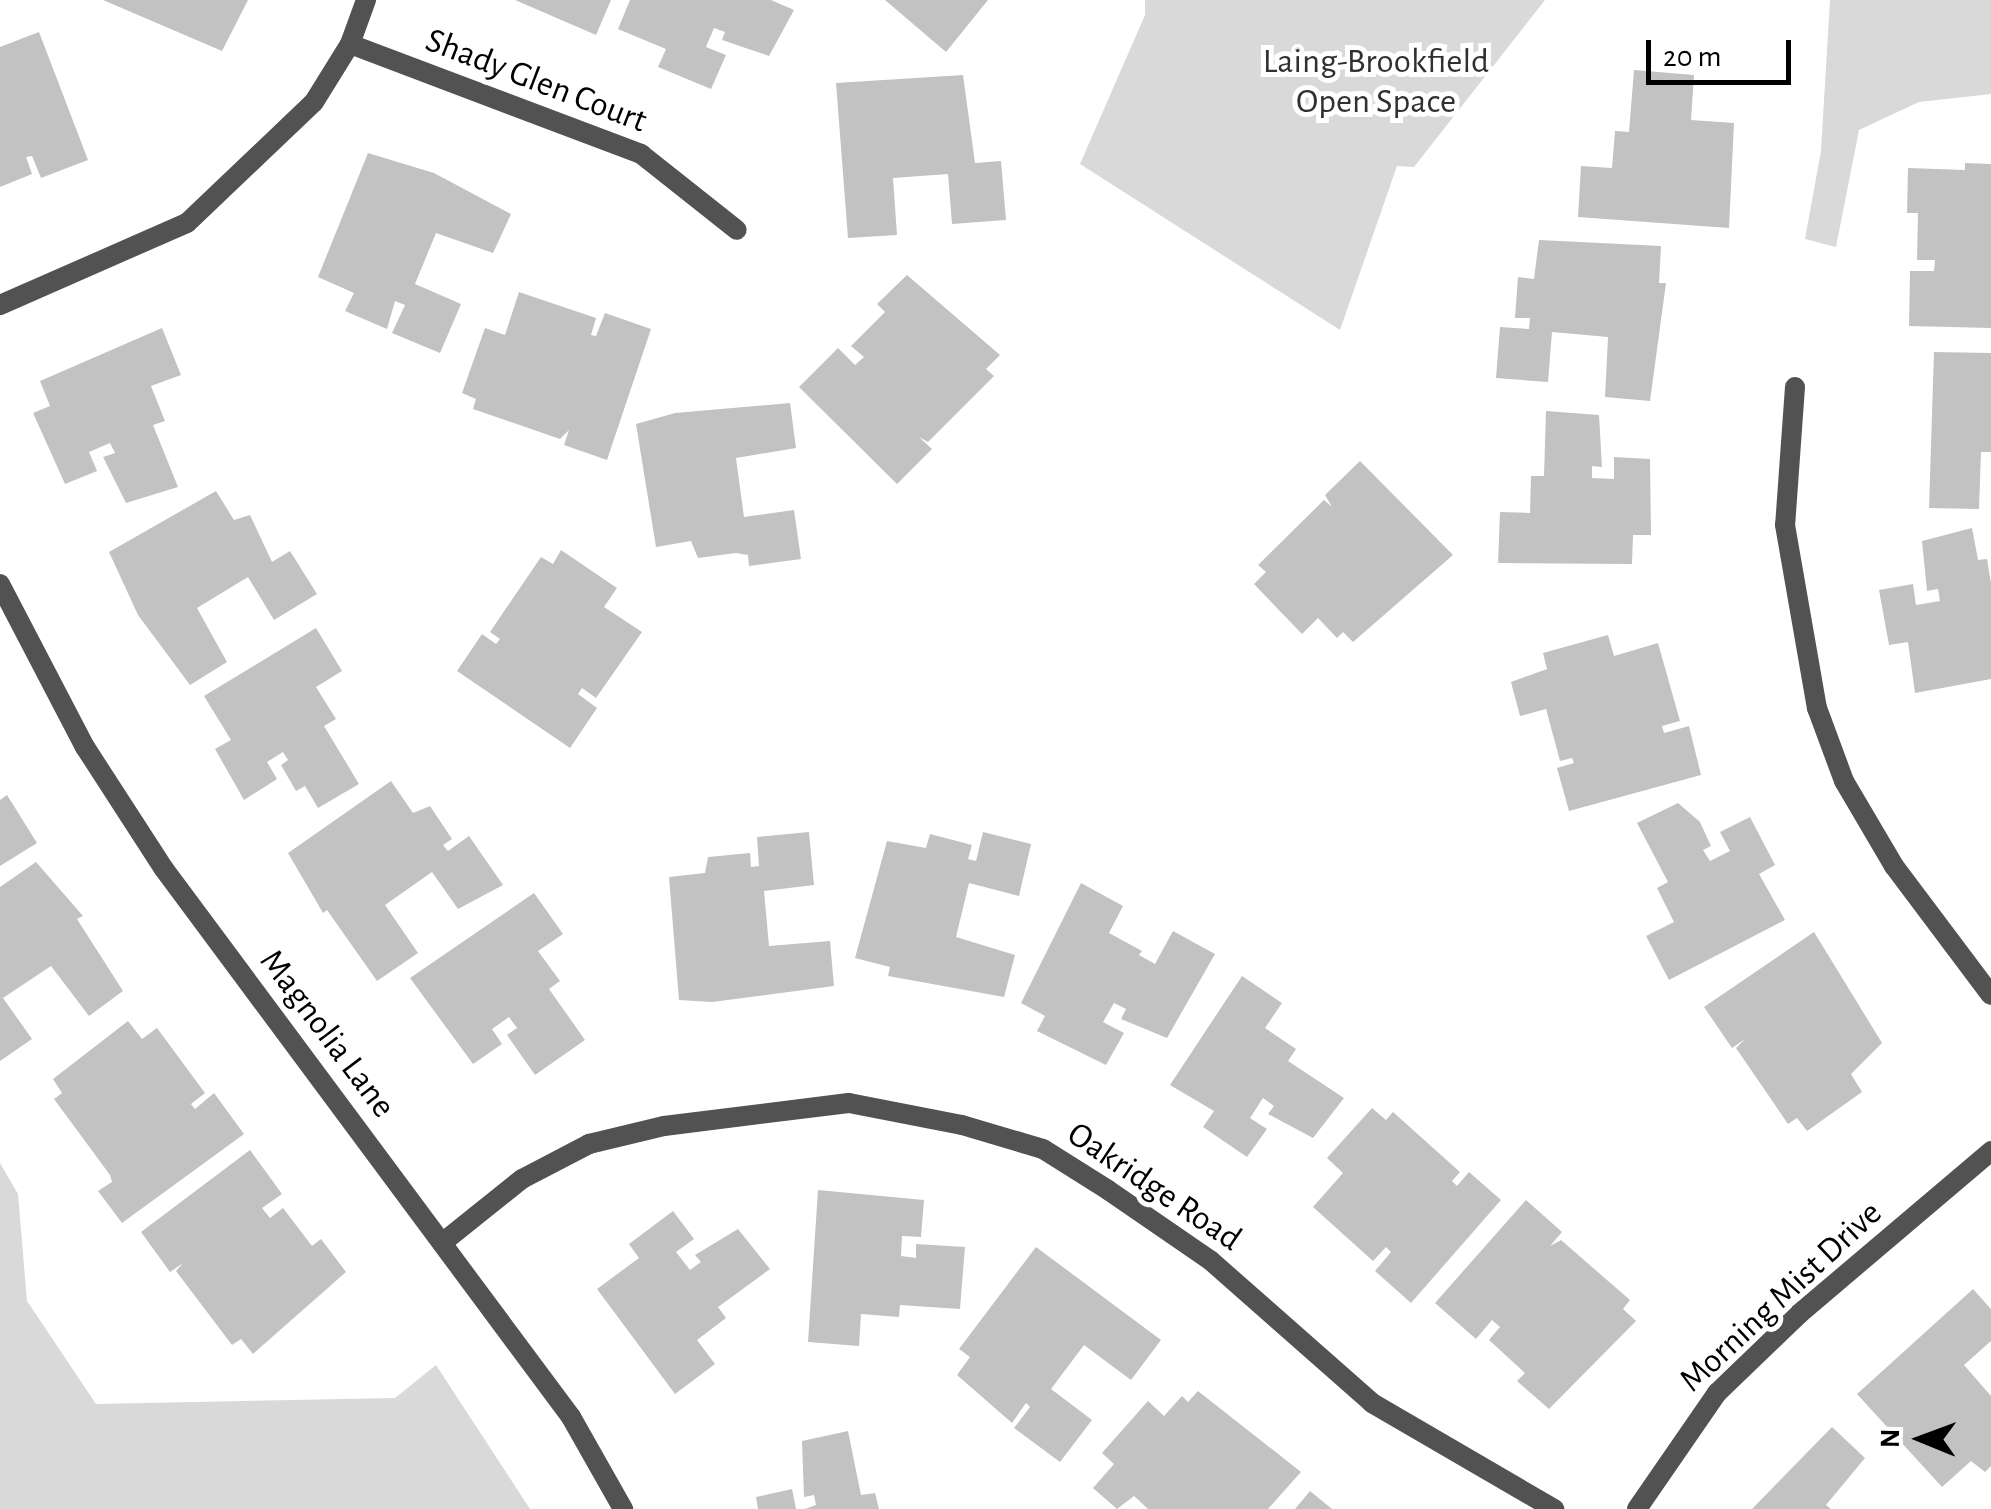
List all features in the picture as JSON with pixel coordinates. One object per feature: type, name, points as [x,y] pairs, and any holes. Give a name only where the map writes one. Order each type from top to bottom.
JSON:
[{"type":"street","points":[[0,305],[188,222],[314,102],[350,44],[366,0]]},
{"type":"street","name":"Shady Glen Court","points":[[350,44],[642,154],[737,230]]},
{"type":"street","points":[[1795,388],[1785,525],[1816,708],[1844,780],[1894,866],[1991,995]]},
{"type":"street","name":"Magnolia Lane","points":[[0,584],[85,746],[164,869],[571,1417],[623,1509]]},
{"type":"street","name":"Oakridge Road","points":[[442,1243],[522,1179],[590,1144],[664,1126],[849,1102],[962,1125],[1043,1149],[1108,1190],[1210,1260],[1372,1403],[1554,1509]]},
{"type":"street","name":"Morning Mist Drive","points":[[1636,1509],[1717,1393],[1799,1314],[1991,1151]]},
{"type":"green space","name":"Laing-Brookfield Open Space","points":[[1145,0],[1545,0],[1414,167],[1397,166],[1340,330],[1080,164],[1145,15]]},
{"type":"green space","points":[[1830,0],[1991,0],[1991,94],[1919,102],[1859,130],[1836,247],[1805,239],[1821,151]]},
{"type":"green space","points":[[0,1163],[18,1194],[27,1301],[96,1404],[395,1398],[436,1365],[530,1509],[0,1509]]},
{"type":"building","points":[[103,0],[248,0],[222,51]]},
{"type":"building","points":[[515,0],[611,0],[596,35]]},
{"type":"building","points":[[630,0],[771,0],[794,10],[769,56],[722,40],[725,32],[714,28],[706,47],[726,55],[711,89],[658,67],[666,49],[618,29]]},
{"type":"building","points":[[885,0],[988,0],[946,52]]},
{"type":"building","points":[[39,32],[88,160],[41,178],[32,156],[26,157],[32,174],[0,187],[0,47]]},
{"type":"building","points":[[1634,70],[1694,75],[1691,120],[1734,123],[1729,228],[1578,217],[1581,166],[1612,168],[1615,131],[1629,132]]},
{"type":"building","points":[[963,75],[975,163],[1001,161],[1006,220],[952,224],[948,174],[893,178],[897,235],[848,238],[836,83]]},
{"type":"building","points":[[368,153],[434,173],[511,214],[493,253],[436,233],[415,284],[461,304],[440,353],[392,333],[405,305],[395,301],[387,329],[345,311],[354,293],[318,277]]},
{"type":"building","points":[[1965,163],[1991,164],[1991,328],[1909,326],[1910,271],[1934,271],[1935,260],[1917,260],[1918,213],[1907,213],[1908,168],[1965,170]]},
{"type":"building","points":[[1539,240],[1661,246],[1659,283],[1666,283],[1650,401],[1605,397],[1608,337],[1552,332],[1548,382],[1496,378],[1500,327],[1529,329],[1530,318],[1515,318],[1518,277],[1534,279]]},
{"type":"building","points":[[907,275],[1000,355],[986,369],[994,376],[928,442],[919,437],[932,449],[897,484],[799,387],[838,348],[855,365],[864,357],[851,346],[885,312],[877,304]]},
{"type":"building","points":[[519,292],[596,318],[591,335],[596,336],[605,313],[651,329],[607,460],[564,445],[569,430],[560,439],[473,409],[476,399],[462,393],[485,328],[505,335]]},
{"type":"building","points":[[162,328],[181,375],[151,386],[165,421],[153,425],[178,487],[126,503],[103,457],[115,453],[110,443],[89,452],[97,471],[65,484],[33,413],[50,406],[40,381]]},
{"type":"building","points":[[1934,352],[1991,353],[1991,452],[1981,452],[1979,509],[1929,508]]},
{"type":"building","points":[[790,403],[796,448],[736,458],[744,517],[794,510],[801,559],[749,566],[748,555],[736,553],[698,558],[691,541],[656,547],[636,424],[675,413]]},
{"type":"building","points":[[1546,411],[1599,415],[1602,467],[1592,466],[1592,478],[1614,479],[1614,457],[1650,459],[1651,535],[1633,535],[1632,564],[1498,563],[1500,512],[1530,513],[1531,476],[1544,476]]},
{"type":"building","points":[[1360,461],[1453,555],[1353,642],[1343,632],[1337,638],[1318,618],[1302,634],[1254,584],[1266,572],[1258,565],[1324,500],[1332,507],[1325,495]]},
{"type":"building","points":[[216,491],[234,520],[250,515],[272,562],[290,551],[317,594],[274,620],[248,577],[197,608],[227,662],[190,685],[138,615],[109,552]]},
{"type":"building","points":[[1972,528],[1978,560],[1987,559],[1991,583],[1991,679],[1915,693],[1908,642],[1889,645],[1879,590],[1913,584],[1916,605],[1940,601],[1938,589],[1927,591],[1922,541]]},
{"type":"building","points":[[561,550],[617,588],[604,607],[642,632],[596,698],[582,688],[578,694],[597,708],[570,748],[457,671],[482,634],[496,644],[500,639],[490,632],[541,557],[553,564]]},
{"type":"building","points":[[316,628],[342,671],[316,687],[336,719],[324,726],[359,784],[318,808],[305,786],[296,791],[281,765],[288,760],[283,752],[267,762],[277,779],[244,800],[215,749],[231,740],[204,696]]},
{"type":"building","points":[[1608,635],[1614,656],[1658,643],[1680,721],[1662,726],[1664,733],[1689,726],[1701,775],[1569,811],[1557,768],[1574,763],[1572,758],[1560,761],[1546,709],[1520,716],[1511,682],[1547,669],[1543,653]]},
{"type":"building","points":[[391,781],[413,813],[430,806],[452,839],[443,845],[448,851],[469,836],[503,885],[458,909],[432,872],[385,905],[418,953],[377,981],[327,910],[323,913],[288,853]]},
{"type":"building","points":[[7,795],[37,843],[0,866],[0,800]]},
{"type":"building","points":[[1678,803],[1700,822],[1711,846],[1703,850],[1710,861],[1730,851],[1720,832],[1750,817],[1775,865],[1759,874],[1785,920],[1669,980],[1646,936],[1674,922],[1657,888],[1668,882],[1637,823]]},
{"type":"building","points":[[809,832],[814,885],[764,891],[769,946],[830,941],[834,986],[712,1002],[679,1000],[669,877],[705,873],[708,857],[750,853],[751,867],[759,866],[757,837]]},
{"type":"building","points":[[983,832],[1031,844],[1019,896],[969,883],[956,937],[1015,955],[1004,997],[888,976],[890,967],[855,958],[887,841],[926,848],[930,834],[972,845],[968,859],[976,861]]},
{"type":"building","points":[[36,862],[83,916],[77,919],[123,991],[89,1016],[51,966],[3,998],[32,1039],[0,1061],[0,887]]},
{"type":"building","points":[[1081,883],[1123,906],[1109,933],[1142,951],[1139,955],[1155,964],[1173,931],[1215,954],[1167,1038],[1121,1019],[1126,1009],[1114,1003],[1103,1022],[1124,1033],[1106,1065],[1037,1031],[1045,1016],[1021,1003]]},
{"type":"building","points":[[534,893],[563,934],[538,951],[560,981],[549,989],[585,1040],[535,1075],[507,1035],[517,1028],[509,1017],[492,1029],[502,1044],[473,1064],[410,978]]},
{"type":"building","points":[[1814,932],[1882,1043],[1851,1074],[1862,1092],[1807,1131],[1797,1118],[1788,1124],[1736,1048],[1745,1039],[1732,1048],[1704,1007]]},
{"type":"building","points":[[1242,976],[1282,1003],[1265,1028],[1296,1049],[1288,1061],[1344,1098],[1313,1138],[1268,1114],[1274,1106],[1263,1098],[1250,1118],[1267,1129],[1247,1157],[1203,1127],[1214,1111],[1170,1085]]},
{"type":"building","points":[[128,1021],[142,1039],[157,1028],[205,1093],[191,1104],[195,1109],[214,1093],[244,1134],[122,1223],[98,1191],[112,1182],[110,1175],[54,1099],[62,1093],[53,1079]]},
{"type":"building","points":[[1372,1108],[1386,1120],[1393,1112],[1460,1172],[1452,1181],[1457,1186],[1469,1172],[1501,1200],[1411,1303],[1375,1271],[1391,1252],[1386,1247],[1373,1261],[1313,1207],[1343,1173],[1327,1158]]},
{"type":"building","points":[[250,1150],[282,1194],[262,1208],[270,1218],[283,1208],[312,1246],[321,1239],[346,1272],[253,1354],[241,1339],[232,1345],[176,1271],[183,1263],[170,1272],[141,1232]]},
{"type":"building","points":[[818,1190],[924,1200],[921,1237],[902,1236],[901,1256],[916,1258],[916,1244],[965,1247],[960,1309],[900,1305],[899,1317],[861,1314],[859,1346],[808,1342]]},
{"type":"building","points":[[1526,1200],[1562,1232],[1550,1246],[1561,1240],[1630,1300],[1623,1309],[1636,1321],[1549,1409],[1517,1381],[1525,1373],[1489,1340],[1500,1327],[1492,1320],[1476,1339],[1435,1303]]},
{"type":"building","points":[[673,1211],[694,1239],[676,1252],[690,1270],[701,1262],[695,1255],[738,1229],[770,1269],[718,1307],[726,1318],[697,1340],[715,1364],[675,1394],[597,1289],[639,1258],[629,1244]]},
{"type":"building","points":[[1036,1247],[1161,1340],[1131,1380],[1084,1345],[1051,1389],[1092,1420],[1060,1462],[1014,1428],[1030,1407],[1026,1403],[1012,1423],[957,1375],[970,1357],[959,1349]]},
{"type":"building","points":[[1973,1289],[1991,1309],[1991,1341],[1964,1365],[1991,1396],[1991,1466],[1985,1472],[1971,1461],[1942,1487],[1857,1394]]},
{"type":"building","points":[[1198,1391],[1301,1472],[1268,1509],[1148,1509],[1134,1496],[1117,1509],[1093,1488],[1114,1464],[1102,1453],[1148,1401],[1164,1416],[1182,1396],[1188,1402]]},
{"type":"building","points":[[1832,1427],[1865,1458],[1826,1505],[1831,1509],[1752,1509]]},
{"type":"building","points":[[848,1431],[861,1495],[875,1493],[879,1509],[805,1509],[816,1505],[814,1495],[804,1497],[802,1441]]},
{"type":"building","points":[[792,1489],[796,1509],[758,1509],[756,1497]]},
{"type":"building","points":[[1310,1491],[1332,1509],[1295,1509]]}]
